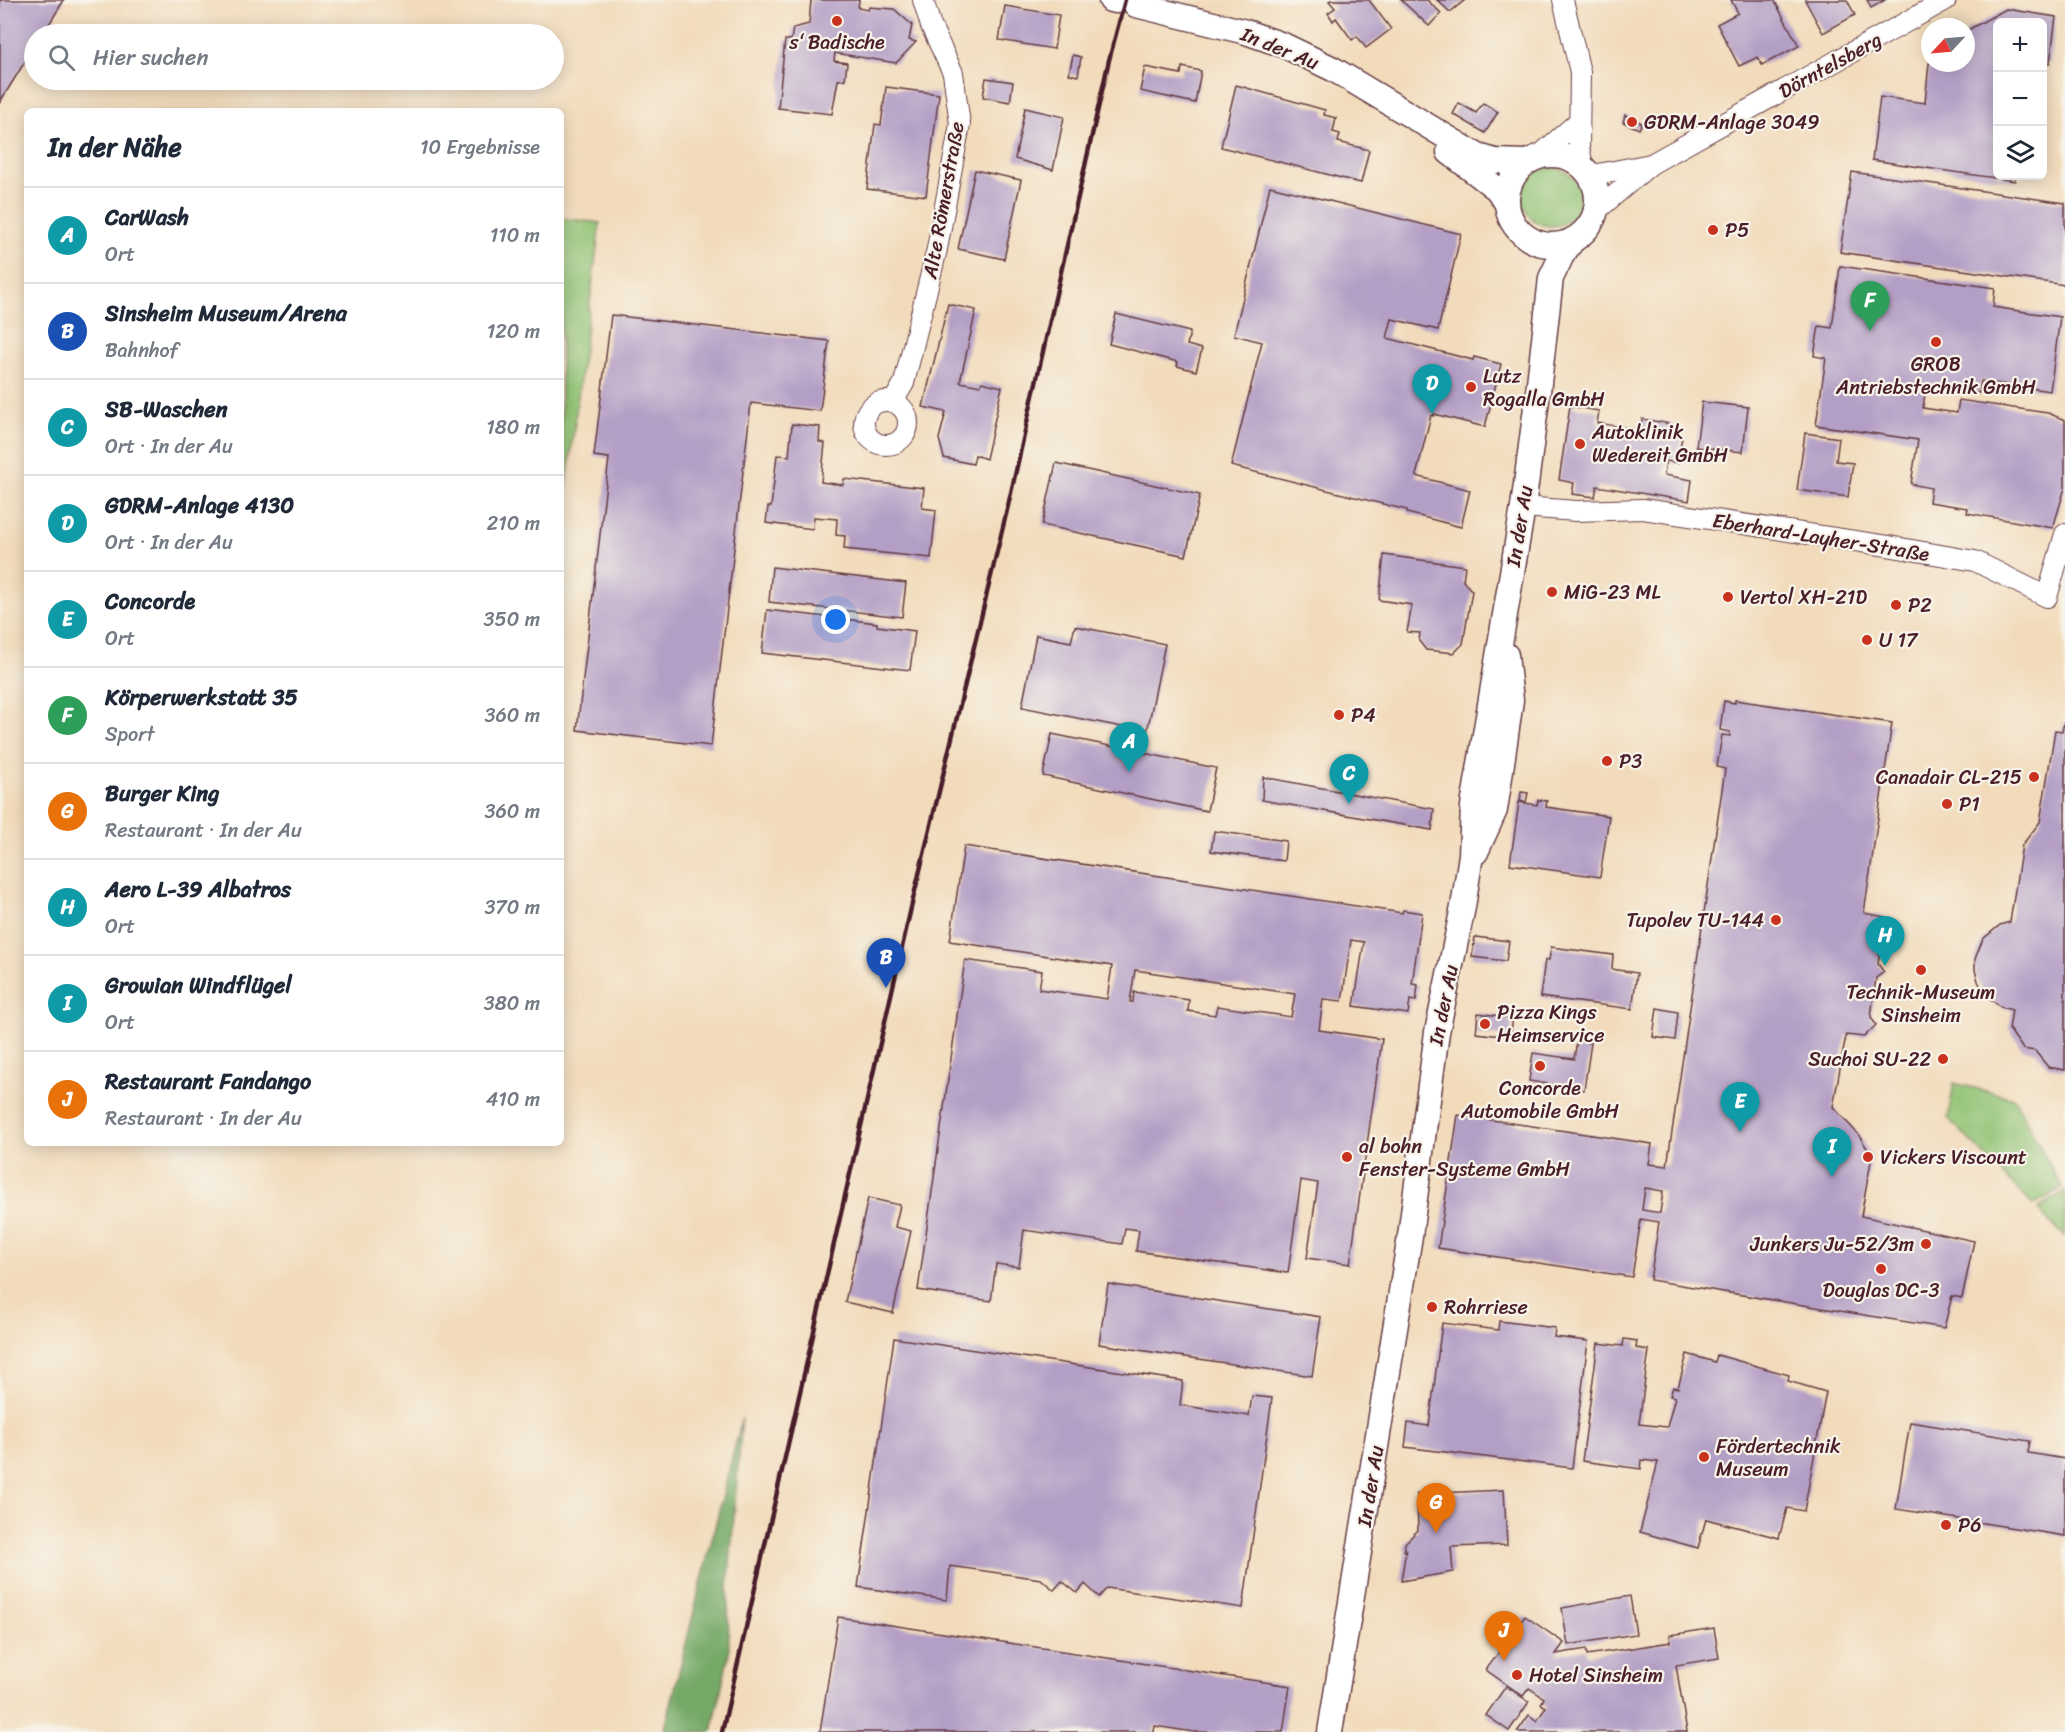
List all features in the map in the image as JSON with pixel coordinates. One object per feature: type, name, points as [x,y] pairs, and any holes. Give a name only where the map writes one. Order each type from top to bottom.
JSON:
[{"type":"street","name":"Alte Römerstraße","points":[[894,402],[904,383],[937,249],[960,124],[953,73],[931,26],[922,0]]},
{"type":"street","points":[[1563,0],[1580,72],[1579,147],[1598,198],[1591,223],[1583,233],[1562,244],[1539,243],[1526,237],[1516,228],[1509,216],[1506,202],[1508,187],[1515,173],[1579,121]]},
{"type":"street","name":"Dörntelsberg","points":[[1596,211],[1651,164],[1946,0]]},
{"type":"street","name":"In der Au","points":[[1121,2],[1246,32],[1283,45],[1333,69],[1478,156],[1495,161],[1532,159]]},
{"type":"street","name":"In der Au","points":[[1413,117],[1428,134],[1497,189],[1506,202]]},
{"type":"street","points":[[1532,159],[1554,154],[1569,157],[1586,169]]},
{"type":"street","name":"Dörntelsberg","points":[[1586,169],[1598,174],[1651,164]]},
{"type":"street","name":"In der Au","points":[[1330,1732],[1410,1236],[1437,1032],[1469,868],[1473,806],[1523,507],[1551,278],[1562,255],[1573,240]]},
{"type":"street","name":"In der Au","points":[[1539,243],[1546,256],[1551,278]]},
{"type":"street","name":"Eberhard-Layher-Straße","points":[[1523,507],[1576,511],[1643,509],[1888,546],[1975,561],[2047,597],[2065,534]]},
{"type":"green space","points":[[1551,168],[1562,170],[1575,181],[1580,197],[1578,208],[1567,221],[1551,226],[1540,224],[1527,213],[1522,197],[1524,186],[1535,173]]},
{"type":"green space","points":[[564,218],[600,223],[564,506]]},
{"type":"green space","points":[[1954,1083],[2014,1098],[2062,1188],[2033,1205],[1948,1118]]},
{"type":"green space","points":[[2065,1191],[2065,1236],[2045,1218],[2038,1208]]},
{"type":"green space","points":[[742,1418],[728,1589],[729,1653],[712,1732],[664,1732]]},
{"type":"building","points":[[0,0],[64,0],[49,24],[24,24],[24,63],[0,102]]},
{"type":"building","points":[[811,0],[859,0],[858,8],[894,9],[912,25],[909,40],[916,42],[896,63],[835,53],[834,61],[847,63],[845,79],[838,80],[832,114],[778,108],[785,40],[791,40],[793,28],[809,24]]},
{"type":"building","points":[[1369,0],[1391,29],[1366,48],[1357,36],[1352,40],[1336,18],[1333,21],[1328,13],[1335,8],[1329,1]]},
{"type":"building","points":[[1401,0],[1427,0],[1441,13],[1429,26]]},
{"type":"building","points":[[1437,0],[1465,0],[1450,12]]},
{"type":"building","points":[[1731,0],[1774,0],[1799,46],[1762,65],[1758,57],[1739,66],[1717,24],[1738,13]]},
{"type":"building","points":[[1805,0],[1847,0],[1855,15],[1823,33]]},
{"type":"building","points":[[1867,0],[1885,0],[1871,8]]},
{"type":"building","points":[[1005,6],[1059,15],[1054,49],[999,40]]},
{"type":"building","points":[[2006,9],[2056,17],[2050,63],[2047,63],[2047,18],[1993,18],[1993,178],[1872,160],[1880,97],[1925,103],[1928,72],[1975,72],[1975,26]]},
{"type":"building","points":[[1073,55],[1081,57],[1078,76],[1069,74]]},
{"type":"building","points":[[1145,67],[1181,74],[1182,67],[1201,71],[1195,103],[1140,91]]},
{"type":"building","points":[[986,78],[1013,82],[1010,102],[983,97]]},
{"type":"building","points":[[1236,85],[1325,110],[1324,115],[1336,118],[1333,132],[1340,134],[1338,142],[1369,150],[1361,183],[1221,147]]},
{"type":"building","points":[[886,87],[939,94],[926,196],[867,189],[875,124],[881,125]]},
{"type":"building","points":[[1459,103],[1476,113],[1483,103],[1498,112],[1485,133],[1453,114]]},
{"type":"building","points":[[1025,108],[1064,117],[1053,170],[1015,159]]},
{"type":"building","name":"GDRM-Anlage 3049","points":[[1625,115],[1642,123],[1639,129],[1623,122]]},
{"type":"building","points":[[975,170],[1021,180],[1004,259],[958,249]]},
{"type":"building","points":[[1852,172],[2065,203],[2065,285],[1840,252]]},
{"type":"building","points":[[1270,186],[1461,234],[1438,330],[1392,319],[1387,338],[1473,360],[1474,357],[1501,364],[1485,427],[1431,415],[1416,476],[1470,490],[1461,527],[1407,513],[1407,510],[1231,466],[1262,342],[1234,335]]},
{"type":"building","points":[[1840,266],[1995,288],[1993,307],[2060,317],[2050,391],[1981,381],[1979,393],[1926,386],[1923,408],[1957,413],[1959,400],[2048,413],[2065,420],[2065,488],[2053,528],[1967,513],[1968,508],[1929,502],[1931,488],[1911,484],[1918,440],[1816,425],[1826,358],[1814,356],[1819,326],[1832,328]]},
{"type":"building","points":[[948,304],[976,310],[960,382],[980,386],[982,382],[1002,387],[986,459],[975,455],[973,464],[944,458],[939,439],[946,412],[923,407]]},
{"type":"building","points":[[1116,314],[1190,332],[1187,345],[1202,349],[1196,371],[1177,366],[1178,362],[1109,344]]},
{"type":"building","points":[[611,315],[829,341],[820,411],[751,403],[711,746],[577,730],[609,458],[594,456]]},
{"type":"building","points":[[1702,402],[1748,407],[1743,452],[1696,447]]},
{"type":"building","points":[[1570,406],[1599,411],[1597,423],[1641,430],[1642,419],[1672,424],[1670,434],[1682,436],[1678,463],[1666,461],[1664,475],[1692,480],[1689,501],[1597,486],[1595,497],[1572,494],[1574,483],[1559,480]]},
{"type":"building","points":[[792,424],[820,427],[819,442],[825,443],[821,482],[843,485],[844,479],[924,488],[922,508],[936,510],[931,558],[844,549],[845,536],[836,535],[837,519],[814,517],[813,529],[766,523],[768,507],[771,507],[777,455],[789,456]]},
{"type":"building","points":[[1805,433],[1839,438],[1836,461],[1853,463],[1848,497],[1797,490]]},
{"type":"building","points":[[1056,463],[1200,495],[1186,556],[1042,525]]},
{"type":"building","points":[[1384,555],[1465,566],[1463,581],[1472,591],[1463,644],[1454,653],[1426,650],[1419,641],[1420,633],[1407,632],[1412,605],[1379,600]]},
{"type":"building","points":[[772,567],[906,583],[902,617],[769,602]]},
{"type":"building","points":[[767,610],[877,623],[877,626],[915,631],[910,670],[762,653]]},
{"type":"building","points":[[1075,626],[1165,644],[1147,732],[1022,707],[1036,635],[1071,642]]},
{"type":"building","points":[[1735,700],[1892,723],[1864,913],[1885,917],[1878,964],[1884,972],[1876,978],[1871,1017],[1876,1025],[1864,1037],[1846,1035],[1833,1107],[1858,1134],[1872,1156],[1861,1216],[1974,1241],[1962,1298],[1952,1296],[1944,1328],[1650,1280],[1659,1222],[1641,1219],[1632,1277],[1438,1248],[1458,1115],[1652,1144],[1649,1164],[1667,1166],[1725,769],[1717,767],[1722,735],[1730,736],[1730,732],[1720,730],[1724,701],[1735,703]],"holes":[[[1645,1188],[1663,1191],[1660,1213],[1642,1210]]]},
{"type":"building","points":[[2064,722],[2065,1070],[2048,1067],[2035,1051],[2023,1049],[2009,1029],[2012,1010],[2001,1007],[1983,992],[1975,970],[1975,959],[1983,939],[2000,925],[2010,922],[2022,845],[2040,822],[2055,730],[2062,731]]},
{"type":"building","points":[[1052,734],[1216,768],[1207,811],[1043,776]]},
{"type":"building","points":[[1263,777],[1434,809],[1432,830],[1262,800]]},
{"type":"building","points":[[1521,792],[1528,793],[1526,802],[1520,801]]},
{"type":"building","points":[[1538,800],[1547,801],[1546,807],[1609,816],[1600,877],[1510,864],[1519,802],[1537,805]]},
{"type":"building","points":[[1214,831],[1286,841],[1284,861],[1211,851]]},
{"type":"building","points":[[964,846],[1402,913],[1403,910],[1422,913],[1412,984],[1418,985],[1416,1001],[1410,1000],[1408,1014],[1354,1006],[1364,942],[1351,940],[1342,1001],[1323,999],[1319,1030],[1382,1039],[1350,1264],[1307,1258],[1318,1183],[1301,1180],[1288,1273],[1136,1251],[1139,1230],[1125,1228],[1122,1244],[1024,1230],[1019,1267],[996,1264],[991,1301],[918,1290],[965,960],[1042,971],[1039,989],[1107,999],[1112,966],[950,941]],"holes":[[[1135,970],[1295,994],[1291,1017],[1217,1006],[1215,1015],[1188,1011],[1189,1000],[1134,992],[1133,1002],[1130,1002]]]},
{"type":"building","points":[[1475,937],[1509,941],[1506,961],[1472,957]]},
{"type":"building","points":[[1551,947],[1613,955],[1612,969],[1637,973],[1632,1009],[1540,997],[1545,960],[1549,960]]},
{"type":"building","points":[[1657,1008],[1678,1012],[1675,1040],[1653,1037]]},
{"type":"building","points":[[1478,1013],[1513,1018],[1510,1037],[1476,1033]]},
{"type":"building","points":[[1577,1041],[1591,1043],[1584,1090],[1529,1081],[1533,1053],[1574,1059]]},
{"type":"building","points":[[868,1198],[900,1205],[895,1227],[911,1231],[893,1313],[845,1302]]},
{"type":"building","points":[[1108,1284],[1321,1317],[1312,1376],[1099,1344]]},
{"type":"building","points":[[1499,1321],[1555,1328],[1554,1337],[1588,1341],[1572,1468],[1405,1447],[1408,1423],[1429,1426],[1442,1323],[1498,1330]]},
{"type":"building","points":[[894,1338],[1183,1381],[1180,1405],[1249,1416],[1252,1396],[1272,1398],[1243,1608],[1107,1588],[1099,1597],[1085,1584],[1077,1593],[1062,1581],[1054,1590],[1041,1579],[950,1566],[947,1600],[858,1587]]},
{"type":"building","points":[[1624,1339],[1637,1341],[1636,1348],[1649,1350],[1639,1424],[1667,1427],[1675,1397],[1670,1396],[1673,1387],[1678,1388],[1687,1354],[1715,1362],[1717,1355],[1789,1375],[1788,1381],[1826,1392],[1804,1511],[1787,1508],[1779,1538],[1706,1519],[1698,1548],[1640,1532],[1658,1462],[1642,1460],[1641,1469],[1582,1461],[1598,1343],[1623,1346]]},
{"type":"building","points":[[1910,1422],[2030,1441],[2028,1453],[2065,1459],[2065,1536],[1896,1509]]},
{"type":"building","points":[[1504,1490],[1507,1545],[1451,1547],[1453,1572],[1401,1581],[1405,1543],[1418,1530],[1417,1494]]},
{"type":"building","points":[[1630,1596],[1636,1634],[1568,1645],[1562,1608]]},
{"type":"building","points":[[1525,1616],[1564,1643],[1556,1654],[1586,1649],[1587,1655],[1671,1642],[1670,1635],[1714,1628],[1719,1658],[1676,1665],[1687,1732],[1517,1732],[1529,1715],[1537,1721],[1546,1707],[1541,1704],[1544,1698],[1529,1688],[1523,1696],[1486,1670]]},
{"type":"building","points":[[838,1617],[1290,1686],[1283,1732],[1194,1732],[1155,1726],[1154,1732],[820,1732]]},
{"type":"building","points":[[1506,1686],[1529,1702],[1509,1731],[1486,1715]]},
{"type":"railway","points":[[722,1732],[914,895],[1008,506],[1109,60],[1125,0]]},
{"type":"place","name":"s‘ Badische","points":[[837,21]]},
{"type":"place","name":"GDRM-Anlage 3049","points":[[1632,122]]},
{"type":"place","name":"P5","points":[[1713,230]]},
{"type":"place","name":"Körperwerkstatt 35","points":[[1870,331]]},
{"type":"place","name":"GROB Antriebstechnik GmbH","points":[[1936,342]]},
{"type":"place","name":"Lutz Rogalla GmbH","points":[[1471,387]]},
{"type":"place","name":"GDRM-Anlage 4130","points":[[1432,414]]},
{"type":"place","name":"Autoklinik Wedereit GmbH","points":[[1580,444]]},
{"type":"place","name":"MiG-23 ML","points":[[1552,592]]},
{"type":"place","name":"Vertol XH-21D","points":[[1728,597]]},
{"type":"place","name":"P2","points":[[1896,605]]},
{"type":"place","name":"U 17","points":[[1867,640]]},
{"type":"place","name":"P4","points":[[1339,715]]},
{"type":"place","name":"P3","points":[[1607,761]]},
{"type":"place","name":"CarWash","points":[[1129,772]]},
{"type":"place","name":"Canadair CL-215","points":[[2034,777]]},
{"type":"place","name":"SB-Waschen","points":[[1349,804]]},
{"type":"place","name":"P1","points":[[1947,804]]},
{"type":"place","name":"Tupolev TU-144","points":[[1776,920]]},
{"type":"place","name":"Aero L-39 Albatros","points":[[1885,966]]},
{"type":"place","name":"Technik-Museum Sinsheim","points":[[1921,970]]},
{"type":"place","name":"Sinsheim Museum/Arena","points":[[886,988]]},
{"type":"place","name":"Pizza Kings Heimservice","points":[[1485,1024]]},
{"type":"place","name":"Suchoi SU-22","points":[[1943,1059]]},
{"type":"place","name":"Concorde Automobile GmbH","points":[[1540,1066]]},
{"type":"place","name":"Concorde","points":[[1740,1132]]},
{"type":"place","name":"al bohn Fenster-Systeme GmbH","points":[[1347,1157]]},
{"type":"place","name":"Vickers Viscount","points":[[1868,1157]]},
{"type":"place","name":"Growian Windflügel","points":[[1832,1177]]},
{"type":"place","name":"Junkers Ju-52/3m","points":[[1926,1244]]},
{"type":"place","name":"Douglas DC-3","points":[[1881,1269]]},
{"type":"place","name":"Rohrriese","points":[[1432,1307]]},
{"type":"place","name":"Fördertechnik Museum","points":[[1704,1457]]},
{"type":"place","name":"P6","points":[[1946,1525]]},
{"type":"place","name":"Burger King","points":[[1436,1533]]},
{"type":"place","name":"Restaurant Fandango","points":[[1504,1661]]},
{"type":"place","name":"Hotel Sinsheim","points":[[1517,1675]]}]
